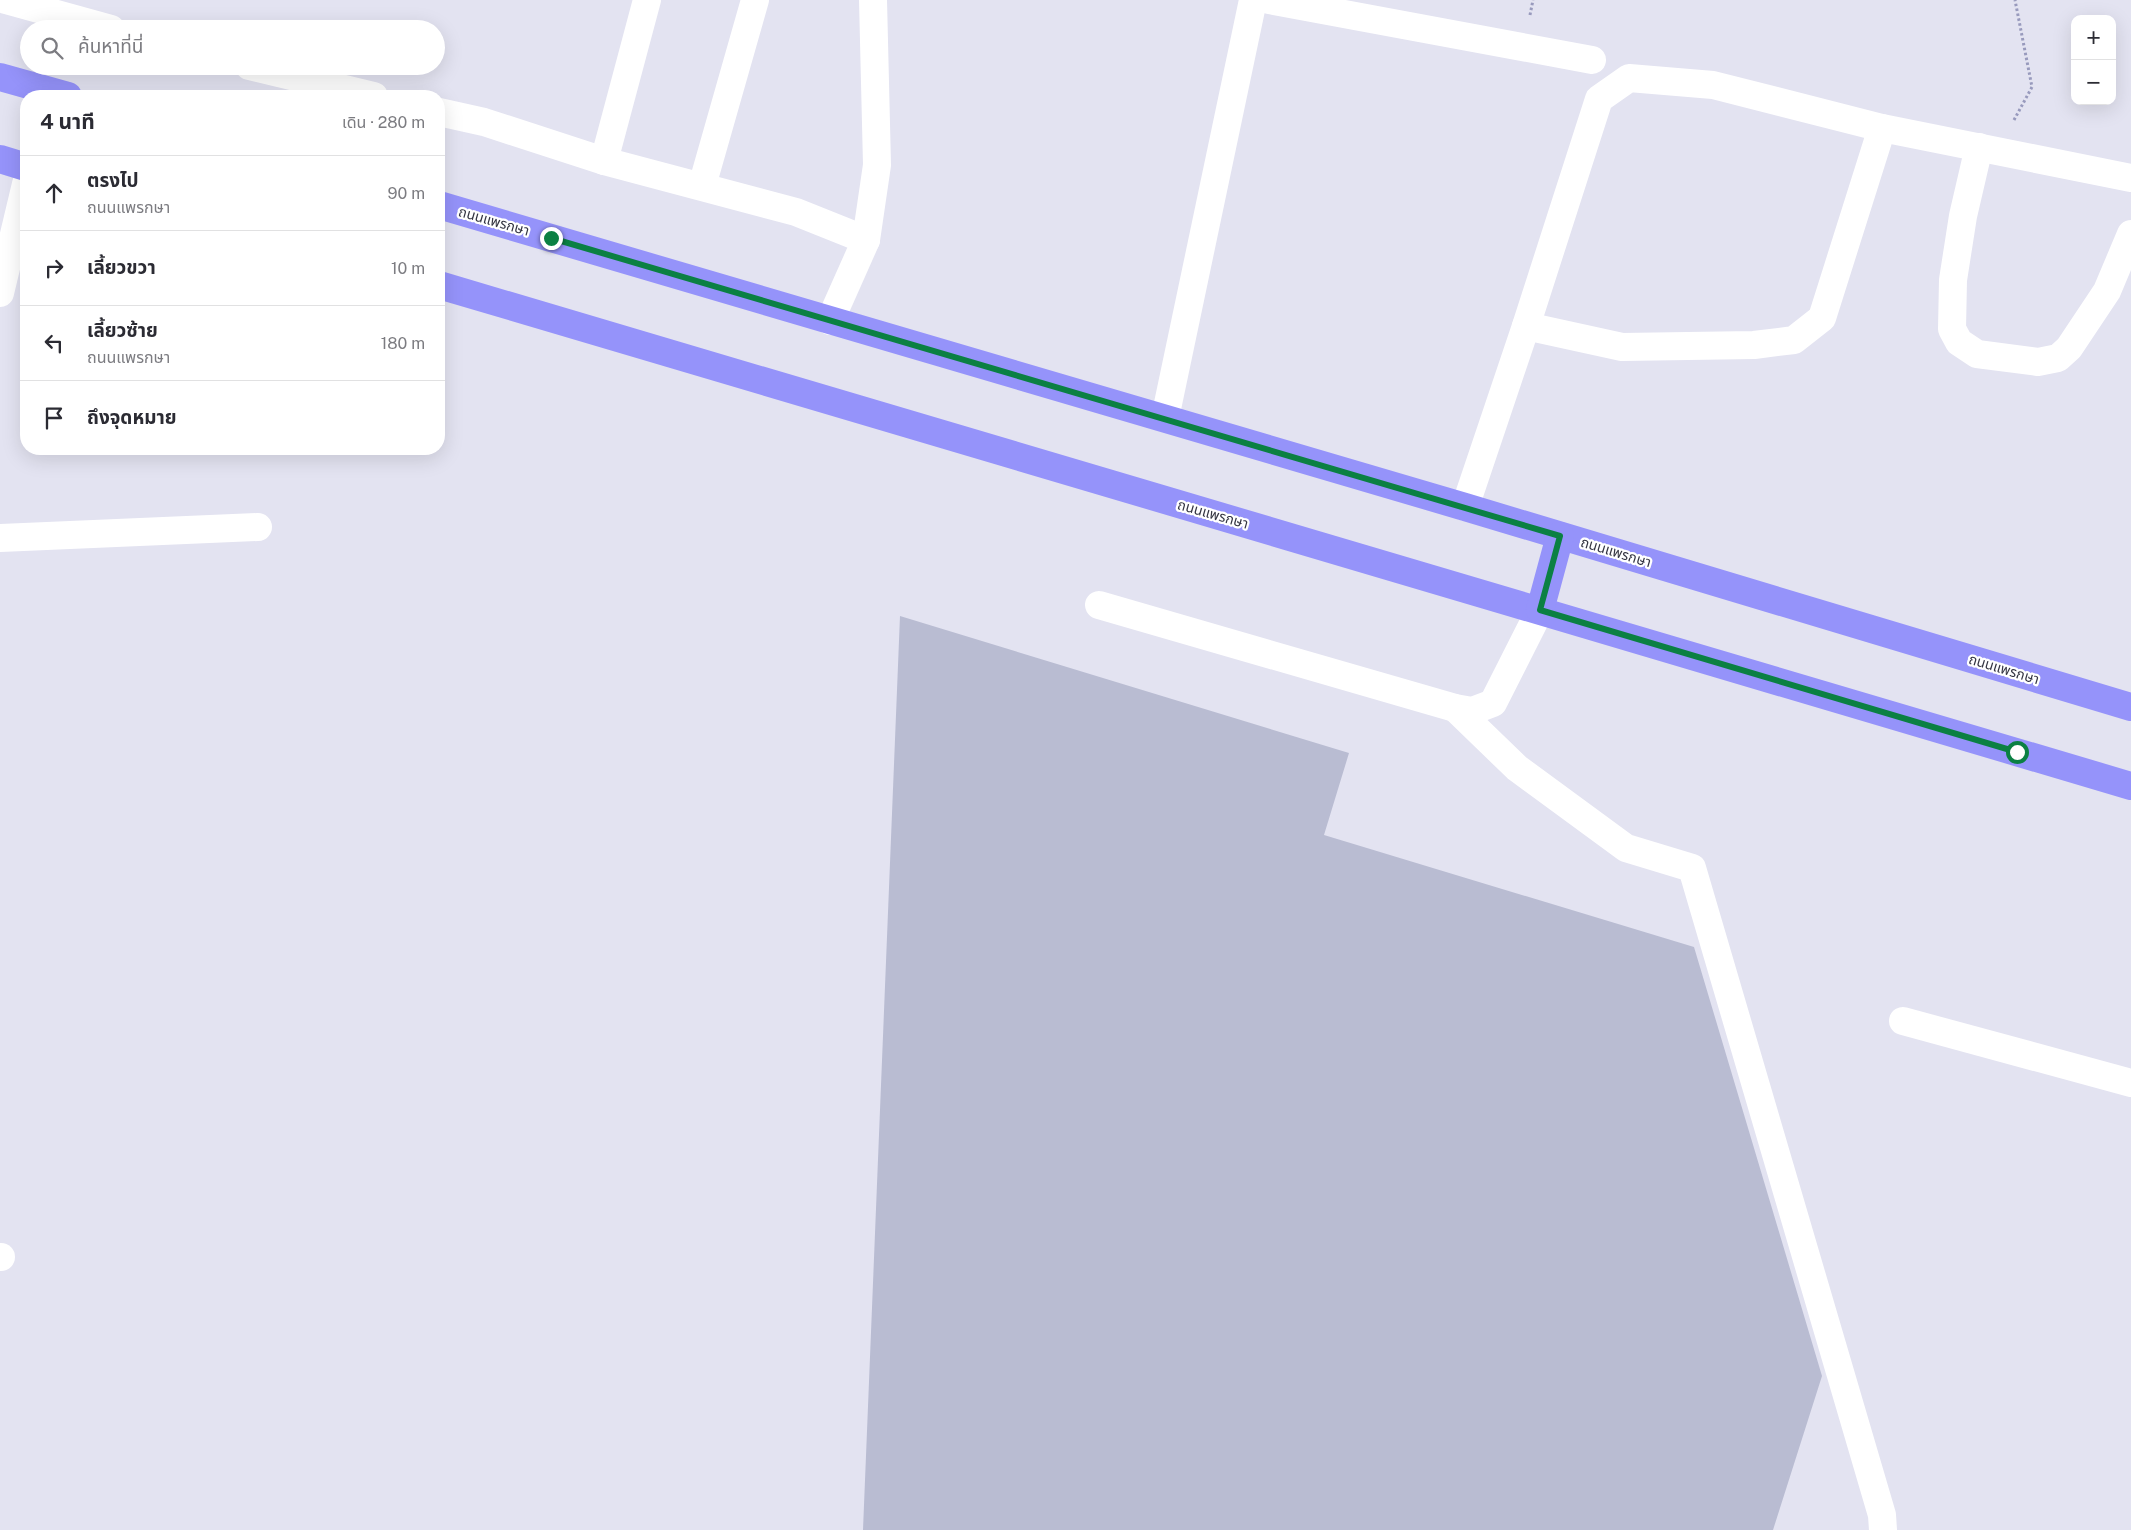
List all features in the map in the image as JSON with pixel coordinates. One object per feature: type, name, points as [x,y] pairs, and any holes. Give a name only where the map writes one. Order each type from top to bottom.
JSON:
[{"type":"main road","points":[[0,77],[47,90]]},
{"type":"main road","points":[[0,159],[20,165]]},
{"type":"main road","name":"ถนนแพรกษา","points":[[445,207],[1465,507],[2131,707]]},
{"type":"main road","name":"ถนนแพรกษา","points":[[445,287],[2131,786]]},
{"type":"main road","points":[[1540,610],[1560,536]]},
{"type":"street","points":[[6,0],[78,20]]},
{"type":"street","points":[[604,161],[647,0]]},
{"type":"street","points":[[702,186],[755,0]]},
{"type":"street","points":[[830,321],[866,240],[877,165],[872,0]]},
{"type":"street","points":[[1165,418],[1253,0]]},
{"type":"street","points":[[1269,0],[1592,60]]},
{"type":"street","points":[[286,75],[349,90]]},
{"type":"street","points":[[1465,507],[1599,99],[1629,78],[1713,85],[1882,128],[2131,178]]},
{"type":"street","points":[[445,113],[484,122],[604,161],[796,212],[866,240]]},
{"type":"street","points":[[1526,326],[1622,346],[1754,345],[1794,340],[1822,318],[1882,128]]},
{"type":"street","points":[[1988,149],[1963,216],[1953,280],[1952,330],[1959,342],[1976,354],[2038,362],[2058,358],[2069,348],[2107,291],[2131,234]]},
{"type":"street","points":[[0,293],[20,209]]},
{"type":"street","points":[[0,538],[258,527]]},
{"type":"street","points":[[1100,605],[1455,708],[1472,711],[1493,702],[1540,610]]},
{"type":"street","points":[[1455,708],[1517,768],[1626,848],[1692,868],[1882,1515],[1883,1530]]},
{"type":"street","points":[[1903,1021],[2131,1083]]},
{"type":"path","points":[[1988,149],[2032,87],[2015,0]]},
{"type":"building","points":[[900,616],[1349,753],[1324,835],[1694,947],[1822,1376],[1773,1530],[863,1530]]},
{"type":"route","points":[[551,238],[1560,536],[1540,610],[2017,752]]}]
